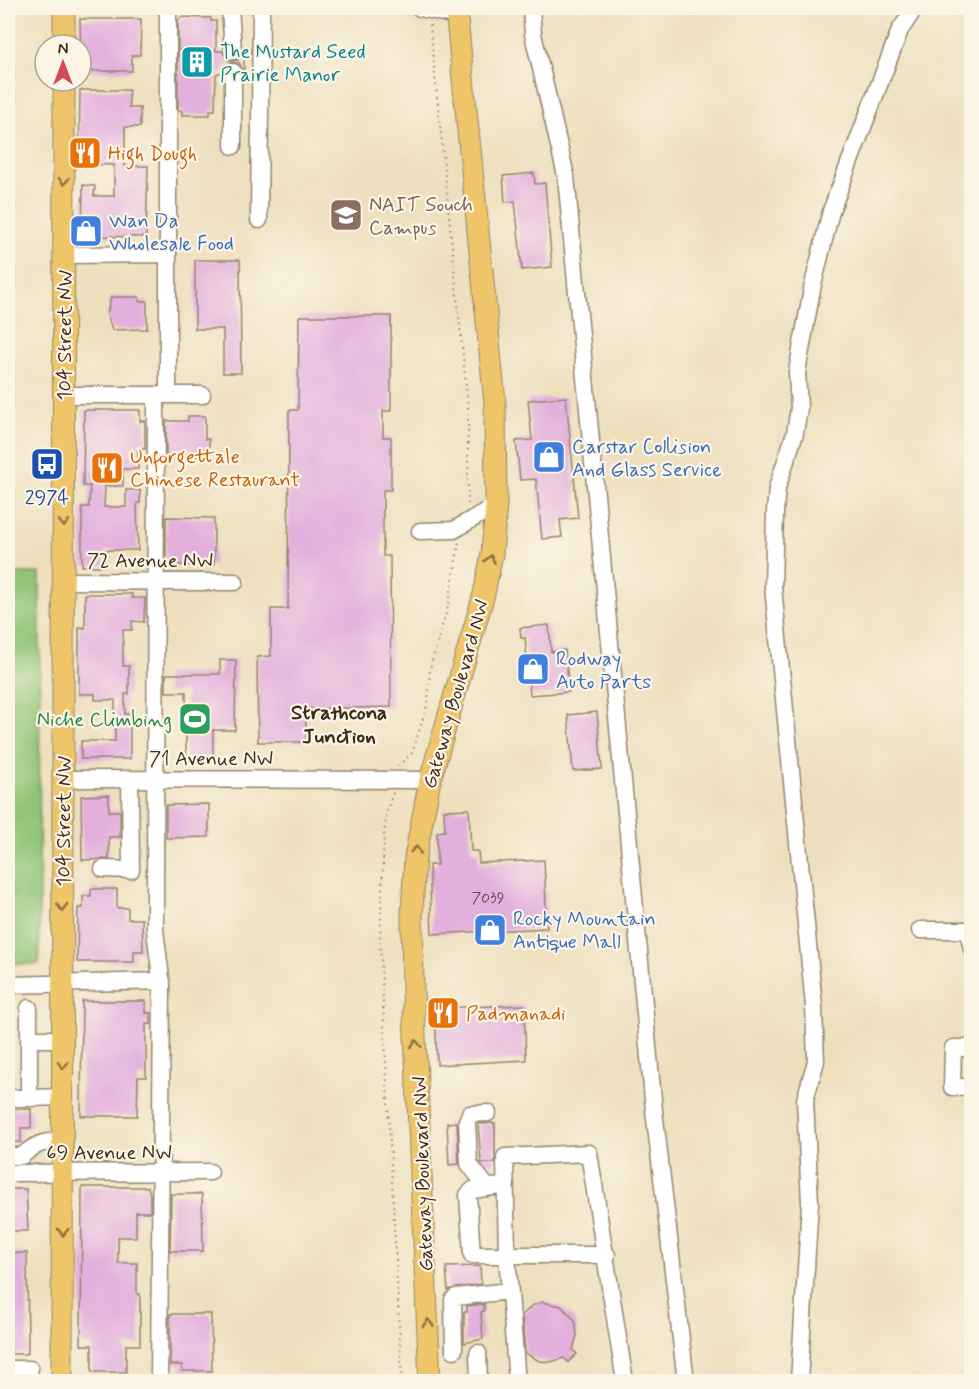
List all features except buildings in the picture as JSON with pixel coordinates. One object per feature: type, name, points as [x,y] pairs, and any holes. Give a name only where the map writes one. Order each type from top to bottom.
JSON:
[{"type":"main road","points":[[64,8],[64,33]]},
{"type":"main road","name":"Gateway Boulevard NW","points":[[430,1382],[412,914],[415,858],[430,780],[484,594],[492,554],[496,505],[495,404],[456,12]]},
{"type":"main road","name":"104 Street NW","points":[[62,1382],[64,93]]},
{"type":"street","points":[[159,1382],[162,981],[155,930],[156,581],[168,254],[168,8]]},
{"type":"street","points":[[230,8],[233,51]]},
{"type":"street","points":[[259,220],[261,8]]},
{"type":"street","points":[[420,8],[456,12]]},
{"type":"street","points":[[531,8],[533,34],[566,176],[654,1110],[686,1382]]},
{"type":"street","points":[[799,1382],[810,1203],[805,1100],[816,1061],[816,1050],[813,995],[773,587],[777,488],[795,433],[799,408],[797,372],[812,289],[831,211],[900,30],[915,8]]},
{"type":"street","points":[[233,72],[233,146]]},
{"type":"street","points":[[64,255],[168,254]]},
{"type":"street","points":[[63,394],[202,395]]},
{"type":"street","points":[[420,531],[454,530],[496,505]]},
{"type":"street","name":"72 Avenue NW","points":[[64,581],[236,582]]},
{"type":"street","name":"71 Avenue NW","points":[[63,779],[430,780]]},
{"type":"street","points":[[130,779],[131,870]]},
{"type":"street","points":[[103,869],[155,870]]},
{"type":"street","points":[[920,930],[970,930],[972,949]]},
{"type":"street","points":[[8,985],[162,981]]},
{"type":"street","points":[[29,1008],[29,1098]]},
{"type":"street","points":[[29,1039],[63,1039]]},
{"type":"street","points":[[972,1048],[953,1048],[952,1087],[972,1087]]},
{"type":"street","points":[[8,1098],[63,1097]]},
{"type":"street","points":[[487,1187],[469,1164],[467,1121],[470,1114],[488,1113]]},
{"type":"street","points":[[9,1156],[22,1156],[32,1146],[43,1141],[63,1142]]},
{"type":"street","points":[[518,1382],[509,1291],[505,1157],[589,1153],[625,1382]]},
{"type":"street","name":"69 Avenue NW","points":[[8,1173],[210,1172]]},
{"type":"street","points":[[506,1185],[473,1190],[468,1195],[472,1256],[607,1256]]},
{"type":"street","points":[[454,1350],[453,1300],[456,1297],[509,1291]]},
{"type":"street","points":[[478,1353],[479,1382]]},
{"type":"street","points":[[8,1369],[30,1369]]},
{"type":"path","points":[[430,25],[468,406],[467,506]]},
{"type":"path","points":[[399,764],[412,753],[428,703],[430,668],[449,603],[461,532]]},
{"type":"path","points":[[393,794],[385,820],[380,942],[398,1340],[402,1382]]},
{"type":"green space","points":[[8,573],[40,573],[39,964],[8,964]]},
{"type":"place","name":"The Mustard Seed Prairie Manor","points":[[197,62]]},
{"type":"place","name":"High Dough","points":[[85,153]]},
{"type":"place","name":"NAIT Souch Campus","points":[[346,215]]},
{"type":"place","name":"Wan Da Wholesale Food","points":[[86,231]]},
{"type":"place","name":"Carstar Collision And Glass Service","points":[[549,457]]},
{"type":"place","name":"2974","points":[[47,464]]},
{"type":"place","name":"Unforgettale Chinese Restaurant","points":[[107,468]]},
{"type":"place","name":"Rodway Auto Parts","points":[[533,669]]},
{"type":"place","name":"Niche Climbing","points":[[195,719]]},
{"type":"place","name":"Rocky Mountain Antique Mall","points":[[490,930]]},
{"type":"place","name":"Padmanadi","points":[[443,1013]]},
{"type":"district","name":"Strathcona Junction","points":[[339,724]]}]
